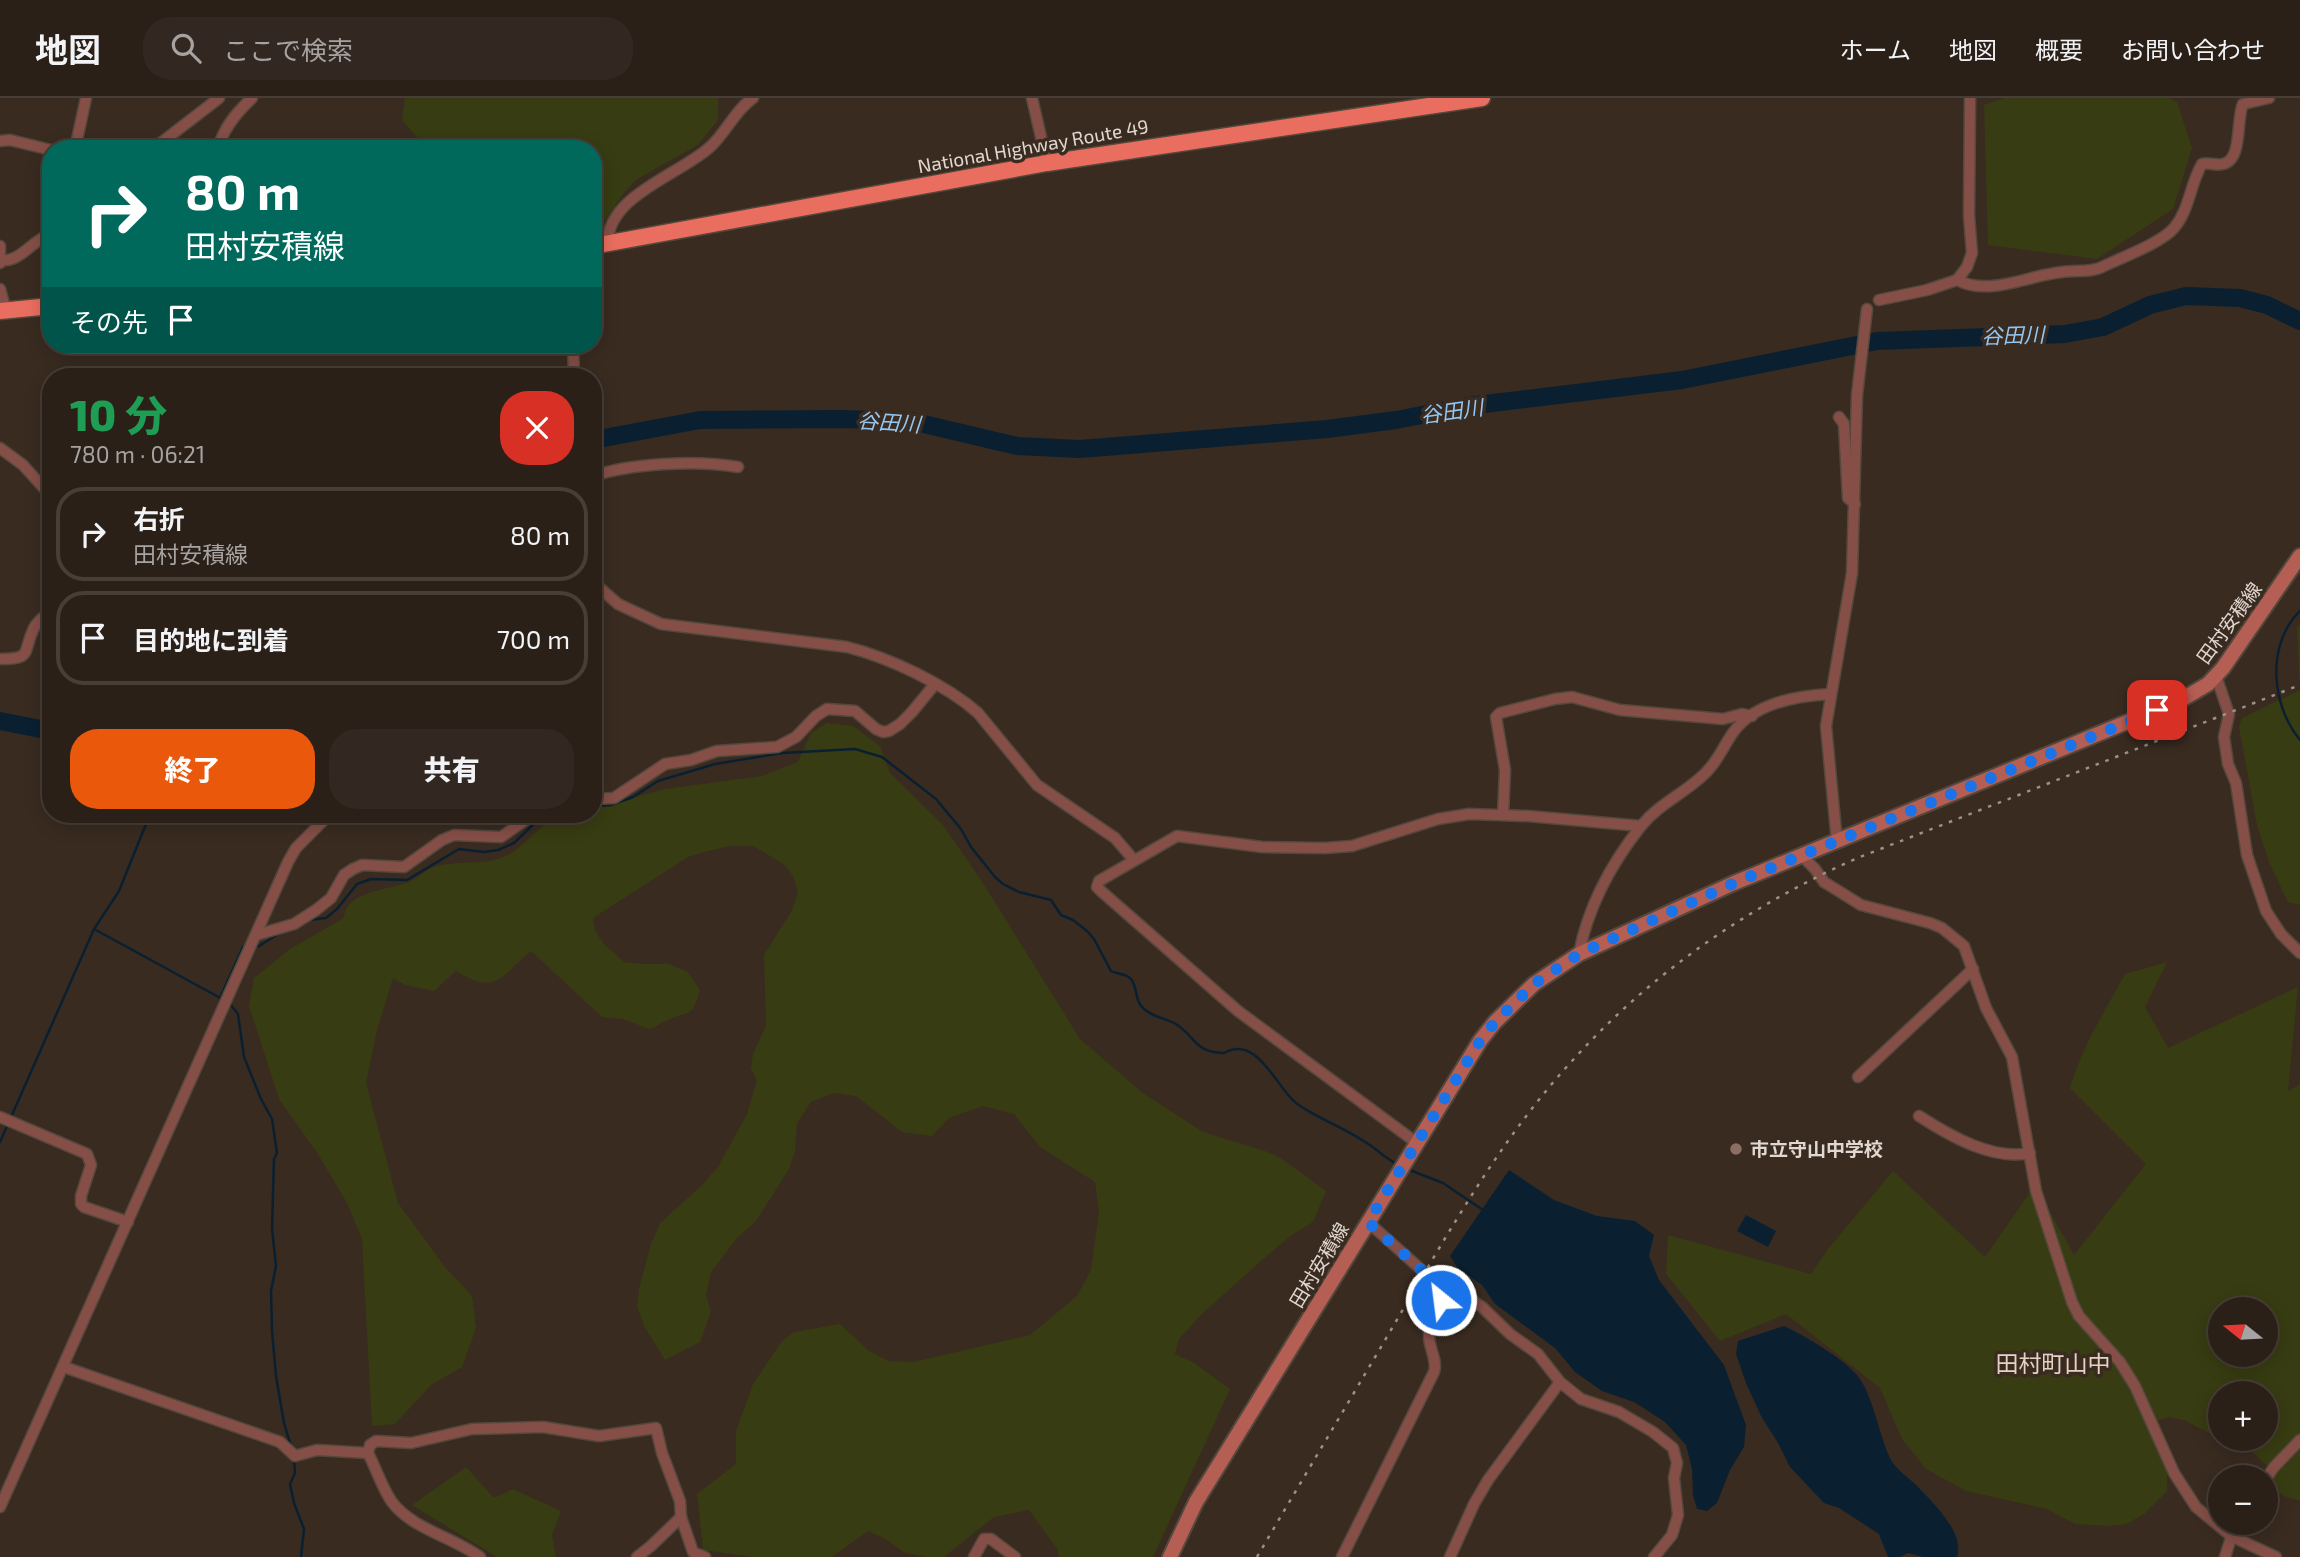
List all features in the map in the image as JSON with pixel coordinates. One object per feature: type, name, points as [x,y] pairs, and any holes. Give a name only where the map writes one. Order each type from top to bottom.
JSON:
[{"type":"highway","name":"National Highway Route 49","points":[[602,245],[1047,163],[1482,98]]},
{"type":"highway","points":[[3,311],[42,307]]},
{"type":"main road","name":"田村安積線","points":[[1170,1557],[1196,1502],[1480,1041],[1495,1022],[1534,984],[1579,954],[1734,883],[2181,700],[2216,676],[2242,643],[2300,556]]},
{"type":"street","points":[[77,140],[86,98]]},
{"type":"street","points":[[165,140],[219,98]]},
{"type":"street","points":[[221,140],[235,115],[252,98]]},
{"type":"street","points":[[602,243],[625,206],[658,180],[701,156],[753,98]]},
{"type":"street","points":[[1032,98],[1047,163]]},
{"type":"street","points":[[1878,300],[1927,290],[1958,280],[1967,267],[1972,253],[1969,216],[1970,98]]},
{"type":"street","points":[[1958,280],[1972,286],[2016,283],[2061,272],[2103,267],[2154,243],[2178,223],[2202,164],[2223,164],[2232,158],[2243,104],[2269,98]]},
{"type":"street","points":[[0,141],[10,140],[42,148]]},
{"type":"street","points":[[0,246],[1,261],[15,258],[42,238]]},
{"type":"street","points":[[0,289],[3,311]]},
{"type":"street","points":[[1837,842],[1825,726],[1843,637],[1852,573],[1857,396],[1867,309]]},
{"type":"street","points":[[1839,417],[1844,424],[1848,498],[1855,504]]},
{"type":"street","points":[[0,448],[23,465],[42,486]]},
{"type":"street","points":[[602,474],[668,465],[712,463],[738,467]]},
{"type":"street","points":[[602,590],[618,604],[662,624],[847,647],[879,658],[935,684],[978,713],[1037,785],[1115,838],[1133,859]]},
{"type":"street","points":[[0,659],[22,657],[35,626],[42,619]]},
{"type":"street","points":[[2216,676],[2229,714],[2224,737],[2228,764],[2236,783],[2246,855],[2266,911],[2281,934],[2300,953]]},
{"type":"street","points":[[602,799],[614,798],[665,764],[691,760],[717,751],[776,747],[796,737],[816,716],[827,709],[855,711],[876,729],[889,731],[912,712],[935,684]]},
{"type":"street","points":[[1579,954],[1596,895],[1628,843],[1658,808],[1699,780],[1720,755],[1735,729],[1764,708],[1811,695],[1830,694]]},
{"type":"street","points":[[1503,815],[1505,770],[1496,718],[1500,713],[1572,697],[1620,710],[1723,719],[1742,714],[1752,716]]},
{"type":"street","points":[[1417,1143],[1238,1011],[1101,891],[1097,887],[1099,881],[1177,836],[1262,848],[1325,848],[1352,846],[1453,815],[1607,821],[1641,826]]},
{"type":"street","points":[[1,1503],[293,853],[321,823]]},
{"type":"street","points":[[256,935],[294,924],[316,911],[331,898],[344,875],[362,865],[404,867],[442,840],[454,835],[501,837],[521,823]]},
{"type":"street","points":[[1802,856],[1824,882],[1861,905],[1921,920],[1941,929],[1964,946],[1994,1026],[2012,1057],[2036,1191],[2079,1316],[2120,1362],[2135,1386],[2174,1473],[2202,1514],[2231,1536],[2276,1557]]},
{"type":"street","points":[[1858,1077],[1973,969]]},
{"type":"street","points":[[1919,1116],[1948,1135],[1994,1152],[2016,1156],[2030,1153]]},
{"type":"street","points":[[0,1117],[87,1154],[91,1165],[80,1196],[80,1204],[84,1208],[128,1222]]},
{"type":"street","points":[[1368,1222],[1425,1273],[1451,1285],[1482,1307],[1510,1334],[1534,1350],[1560,1382],[1581,1399],[1619,1412],[1653,1432],[1673,1448],[1677,1463],[1674,1478],[1678,1515],[1672,1535],[1654,1557]]},
{"type":"street","points":[[1342,1557],[1432,1379],[1436,1367],[1429,1335],[1430,1327],[1442,1305],[1438,1288],[1440,1280]]},
{"type":"street","points":[[64,1367],[280,1442],[294,1455],[323,1449],[368,1452]]},
{"type":"street","points":[[1450,1557],[1488,1480],[1560,1382]]},
{"type":"street","points":[[480,1557],[396,1507],[368,1452],[370,1445],[376,1441],[411,1443],[471,1429],[534,1427],[599,1436],[656,1428],[662,1453],[680,1501],[681,1517],[693,1552],[705,1557]]},
{"type":"street","points":[[2276,1465],[2300,1440]]},
{"type":"street","points":[[637,1557],[681,1517]]},
{"type":"street","points":[[2225,1557],[2231,1536]]},
{"type":"street","points":[[974,1557],[984,1539],[991,1539],[1014,1557]]},
{"type":"green space","points":[[405,98],[718,98],[718,120],[698,145],[637,179],[602,222],[602,140],[419,140],[402,120]]},
{"type":"green space","points":[[2005,98],[2168,98],[2177,102],[2192,148],[2173,209],[2097,259],[1988,245],[1984,105]]},
{"type":"green space","points":[[2300,625],[2300,690],[2297,627]]},
{"type":"green space","points":[[2300,690],[2300,905],[2288,902],[2269,862],[2257,825],[2239,727],[2242,718]]},
{"type":"green space","points":[[827,723],[853,726],[880,746],[890,773],[943,825],[983,883],[1080,1039],[1143,1093],[1203,1132],[1282,1159],[1326,1191],[1313,1222],[1293,1234],[1262,1260],[1201,1315],[1179,1339],[1175,1354],[1194,1363],[1230,1389],[1153,1557],[1059,1557],[1058,1550],[1029,1510],[994,1517],[944,1557],[905,1553],[884,1538],[868,1531],[832,1557],[754,1557],[703,1550],[697,1494],[736,1464],[736,1431],[753,1384],[782,1341],[794,1332],[840,1324],[869,1351],[889,1361],[913,1362],[1030,1335],[1077,1296],[1091,1270],[1099,1212],[1095,1182],[1040,1147],[1014,1114],[983,1106],[949,1118],[932,1136],[902,1132],[856,1096],[833,1093],[811,1102],[797,1123],[795,1151],[789,1169],[756,1221],[737,1238],[711,1272],[706,1295],[711,1312],[700,1342],[665,1360],[644,1326],[637,1306],[651,1244],[660,1223],[718,1167],[747,1114],[757,1080],[751,1069],[753,1054],[766,1026],[764,955],[791,912],[798,893],[793,876],[785,865],[753,846],[730,846],[688,857],[593,918],[595,931],[604,944],[624,962],[669,964],[688,972],[700,990],[691,1011],[652,1028],[623,1019],[602,1017],[531,951],[504,975],[489,983],[469,978],[456,971],[434,991],[405,985],[393,978],[377,1030],[366,1083],[398,1203],[445,1267],[472,1296],[476,1328],[462,1367],[431,1385],[395,1424],[372,1426],[362,1239],[347,1203],[318,1154],[279,1099],[249,1006],[254,978],[290,949],[344,918],[347,909],[361,896],[411,881],[434,867],[495,860],[513,852],[548,823],[602,823],[602,806],[665,789],[762,776],[798,762],[811,733]]},
{"type":"green space","points":[[2167,962],[2145,1007],[2168,1048],[2298,987],[2288,1091],[2300,1084],[2300,1500],[2278,1492],[2278,1465],[2266,1465],[2251,1451],[2278,1451],[2278,1381],[2208,1381],[2208,1432],[2184,1420],[2169,1417],[2159,1420],[2151,1431],[2167,1470],[2167,1491],[2144,1514],[2127,1524],[2075,1524],[2047,1509],[1966,1491],[1926,1469],[1902,1439],[1880,1388],[1786,1314],[1720,1341],[1666,1274],[1668,1235],[1811,1274],[1828,1249],[1893,1171],[1985,1257],[2035,1185],[2074,1255],[2146,1164],[2070,1088],[2088,1043],[2125,974]]},
{"type":"green space","points":[[466,1467],[494,1498],[513,1489],[561,1511],[552,1535],[556,1557],[497,1557],[412,1505]]},
{"type":"water","points":[[1509,1170],[1554,1200],[1597,1216],[1635,1221],[1654,1235],[1649,1256],[1659,1280],[1724,1365],[1746,1425],[1744,1447],[1730,1470],[1717,1503],[1707,1511],[1697,1509],[1686,1445],[1665,1422],[1634,1402],[1602,1391],[1575,1372],[1555,1348],[1495,1304],[1482,1285],[1458,1268],[1450,1256]]},
{"type":"water","points":[[1746,1215],[1776,1231],[1768,1247],[1737,1231]]},
{"type":"water","points":[[1784,1326],[1832,1354],[1862,1382],[1892,1462],[1946,1518],[1956,1538],[1957,1557],[1923,1557],[1908,1553],[1900,1557],[1888,1557],[1879,1534],[1839,1508],[1824,1503],[1790,1467],[1761,1416],[1736,1354],[1738,1341]]},
{"type":"waterway","name":"谷田川","points":[[602,438],[700,420],[841,419],[911,421],[1017,446],[1080,449],[1327,429],[1396,420],[1468,406],[1682,380],[1877,341],[2065,334],[2103,327],[2150,305],[2186,296],[2240,298],[2267,305],[2300,321]]},
{"type":"waterway","points":[[2300,611],[2282,640],[2276,675],[2283,710],[2300,740]]},
{"type":"waterway","name":"谷田川","points":[[0,721],[42,729]]},
{"type":"waterway","points":[[602,806],[633,797],[658,781],[715,764],[782,753],[855,749],[882,757],[936,799],[961,829],[971,847],[1003,884],[1019,892],[1051,900],[1061,915],[1087,931],[1111,971],[1131,979],[1144,1009],[1174,1023],[1206,1050],[1224,1053],[1236,1049],[1256,1056],[1296,1103],[1354,1135],[1397,1164]]},
{"type":"waterway","points":[[0,1142],[94,929],[119,891],[146,823]]},
{"type":"waterway","points":[[308,920],[326,918],[357,884],[371,879],[407,880],[459,849],[484,852],[498,850],[514,843],[535,823]]},
{"type":"waterway","points":[[94,929],[224,1000]]},
{"type":"waterway","points":[[253,946],[259,946],[280,933]]},
{"type":"waterway","points":[[220,998],[243,947],[246,946]]},
{"type":"waterway","points":[[230,1004],[238,1014],[244,1057],[272,1119],[277,1153],[274,1159],[272,1228],[276,1266],[271,1291],[272,1331],[276,1376],[291,1446]]},
{"type":"waterway","points":[[1407,1169],[1443,1183],[1483,1210]]},
{"type":"waterway","points":[[294,1459],[295,1473],[290,1484],[304,1529],[301,1557]]},
{"type":"railway","points":[[1257,1557],[1443,1242],[1503,1148],[1572,1061],[1636,998],[1706,943],[1743,919],[1781,896],[1860,857],[2300,685]]},
{"type":"place","name":"市立守山中学校","points":[[1736,1149]]},
{"type":"district","name":"田村町山中","points":[[2053,1364]]},
{"type":"route","points":[[1441,1300],[1438,1288],[1440,1280],[1425,1273],[1368,1222],[1480,1041],[1515,1000],[1534,984],[1579,954],[1734,883],[2157,710]]}]
